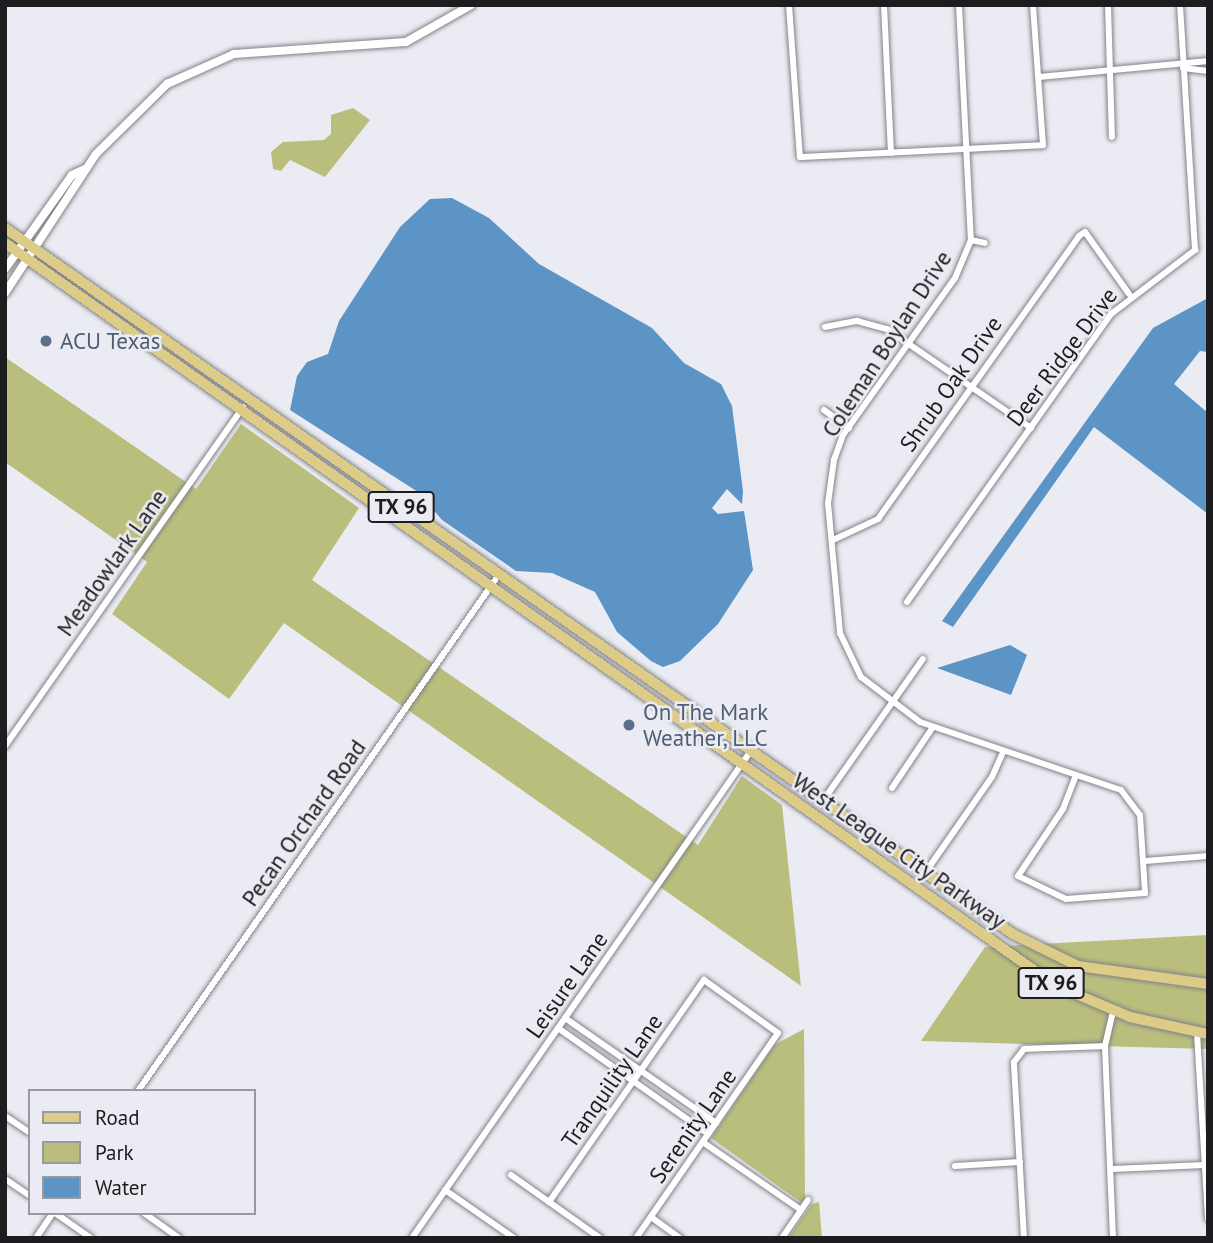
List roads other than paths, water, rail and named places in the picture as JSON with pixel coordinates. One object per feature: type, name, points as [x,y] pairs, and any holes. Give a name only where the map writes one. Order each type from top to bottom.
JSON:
[{"type":"main road","name":"West League City Parkway","points":[[5,228],[924,875],[1041,951],[1079,966],[1208,984]]},
{"type":"main road","name":"West League City Parkway","points":[[5,243],[239,413],[1055,985],[1113,1011],[1202,1033]]},
{"type":"main road","points":[[915,888],[924,875]]},
{"type":"street","points":[[5,292],[29,261],[85,169],[139,106],[200,68],[234,54],[406,42],[471,5]]},
{"type":"street","points":[[789,5],[800,158],[1043,145],[1033,5]]},
{"type":"street","points":[[884,5],[891,153]]},
{"type":"street","name":"Coleman Boylan Drive","points":[[959,5],[971,240],[955,278],[849,428],[832,471],[833,540],[848,659],[892,704],[933,727],[1121,790],[1140,815],[1145,892],[1066,899],[1040,891],[1018,876],[1035,852],[1076,775]]},
{"type":"street","points":[[1108,5],[1112,137]]},
{"type":"street","name":"Deer Ridge Drive","points":[[907,602],[1129,294],[1195,250],[1180,5]]},
{"type":"street","points":[[1038,77],[1183,68],[1208,61]]},
{"type":"street","points":[[1183,68],[1208,71]]},
{"type":"street","points":[[5,269],[72,175],[85,169]]},
{"type":"street","name":"Shrub Oak Drive","points":[[833,540],[878,519],[971,386],[1085,232],[1129,294]]},
{"type":"street","points":[[971,240],[985,243]]},
{"type":"street","points":[[825,327],[857,321],[910,342],[1031,428]]},
{"type":"street","name":"Meadowlark Lane","points":[[5,746],[247,399]]},
{"type":"street","points":[[824,410],[849,428]]},
{"type":"street","name":"Pecan Orchard Road","points":[[139,1089],[498,576]]},
{"type":"street","points":[[822,802],[923,659]]},
{"type":"street","points":[[892,788],[933,727]]},
{"type":"street","name":"Leisure Lane","points":[[412,1238],[750,752]]},
{"type":"street","points":[[924,875],[992,777],[1003,752]]},
{"type":"street","points":[[1145,861],[1208,856]]},
{"type":"street","name":"Serenity Lane","points":[[636,1238],[778,1033],[704,980]]},
{"type":"street","name":"Tranquility Lane","points":[[549,1202],[704,980]]},
{"type":"street","points":[[1113,1011],[1105,1046],[1113,1238]]},
{"type":"street","points":[[565,1018],[716,1123]]},
{"type":"street","points":[[558,1028],[708,1134]]},
{"type":"street","points":[[1202,1033],[1208,1219]]},
{"type":"street","points":[[1024,1238],[1018,1053],[1105,1046]]},
{"type":"street","points":[[5,1116],[28,1132]]},
{"type":"street","points":[[704,1143],[802,1210]]},
{"type":"street","points":[[955,1166],[1020,1162]]},
{"type":"street","points":[[1112,1169],[1205,1165]]},
{"type":"street","points":[[511,1175],[600,1238]]},
{"type":"street","points":[[5,1179],[28,1195]]},
{"type":"street","points":[[445,1189],[514,1238]]},
{"type":"street","points":[[782,1238],[808,1200]]},
{"type":"street","points":[[36,1238],[53,1215]]},
{"type":"street","points":[[57,1215],[91,1238]]},
{"type":"street","points":[[147,1215],[179,1238]]},
{"type":"street","points":[[651,1217],[680,1238]]},
{"type":"water","points":[[452,198],[489,218],[539,264],[652,328],[684,363],[721,384],[732,406],[743,491],[742,504],[727,489],[712,508],[718,514],[744,511],[753,570],[718,624],[680,661],[663,667],[651,661],[617,632],[595,592],[552,573],[516,571],[442,520],[418,492],[290,410],[297,376],[307,362],[328,354],[339,321],[400,227],[430,199]]},
{"type":"water","points":[[1208,298],[1208,352],[1200,351],[1174,384],[1208,413],[1208,514],[1094,427],[953,627],[942,621],[1153,328]]},
{"type":"water","points":[[1010,645],[1027,655],[1011,695],[937,668]]},
{"type":"place","name":"ACU Texas","points":[[46,341]]},
{"type":"place","name":"On The Mark Weather, LLC","points":[[629,725]]}]
